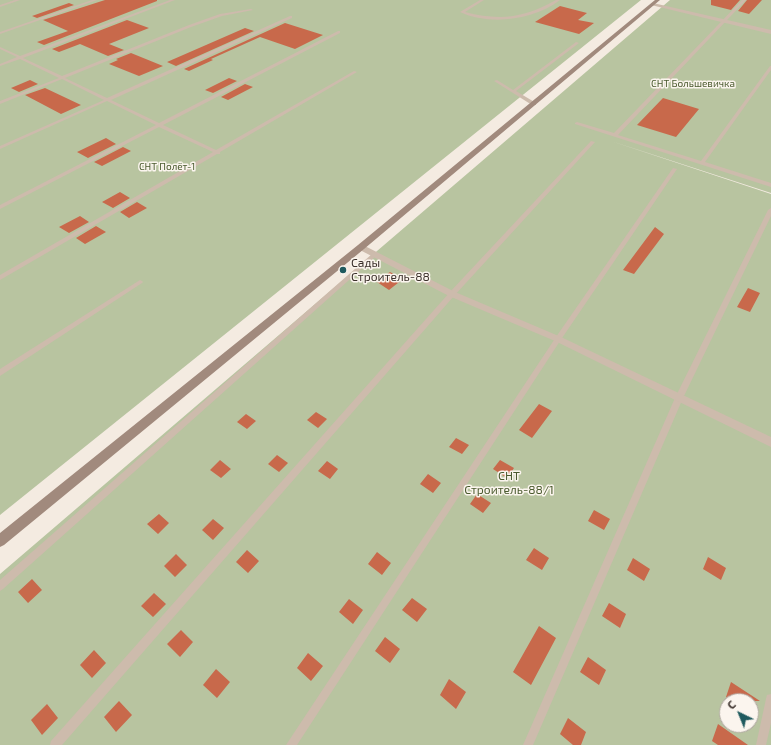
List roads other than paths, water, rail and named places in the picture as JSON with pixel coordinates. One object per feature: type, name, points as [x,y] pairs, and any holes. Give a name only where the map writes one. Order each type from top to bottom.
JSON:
[{"type":"street","points":[[0,541],[361,247],[655,2],[771,32]]},
{"type":"street","points":[[361,247],[452,294],[558,339],[771,442]]},
{"type":"lane","points":[[0,6],[18,0]]},
{"type":"lane","points":[[0,33],[95,0]]},
{"type":"lane","points":[[0,65],[173,0]]},
{"type":"lane","points":[[482,0],[462,12],[488,18],[514,17],[533,14],[558,0]]},
{"type":"lane","points":[[615,135],[744,0]]},
{"type":"lane","points":[[0,103],[208,19],[251,10]]},
{"type":"lane","points":[[0,148],[291,17]]},
{"type":"lane","points":[[0,206],[339,32]]},
{"type":"lane","points":[[514,91],[577,43]]},
{"type":"lane","points":[[0,48],[63,77],[218,153]]},
{"type":"lane","points":[[702,163],[771,67]]},
{"type":"lane","points":[[0,278],[218,153],[355,72]]},
{"type":"lane","points":[[496,81],[534,104]]},
{"type":"lane","points":[[577,123],[771,185]]},
{"type":"lane","points":[[55,745],[452,294],[593,142]]},
{"type":"lane","points":[[291,745],[558,339],[675,169]]},
{"type":"lane","points":[[528,745],[679,398],[771,210]]},
{"type":"lane","points":[[0,586],[374,255]]},
{"type":"lane","points":[[0,373],[140,282]]},
{"type":"lane","points":[[761,745],[771,698]]},
{"type":"place","name":"Сады Строитель-88","points":[[343,270]]},
{"type":"park label","name":"СНТ Большевичка","points":[[693,84]]},
{"type":"park label","name":"СНТ Полёт-1","points":[[167,167]]},
{"type":"park label","name":"СНТ Строитель-88/1","points":[[509,483]]}]
